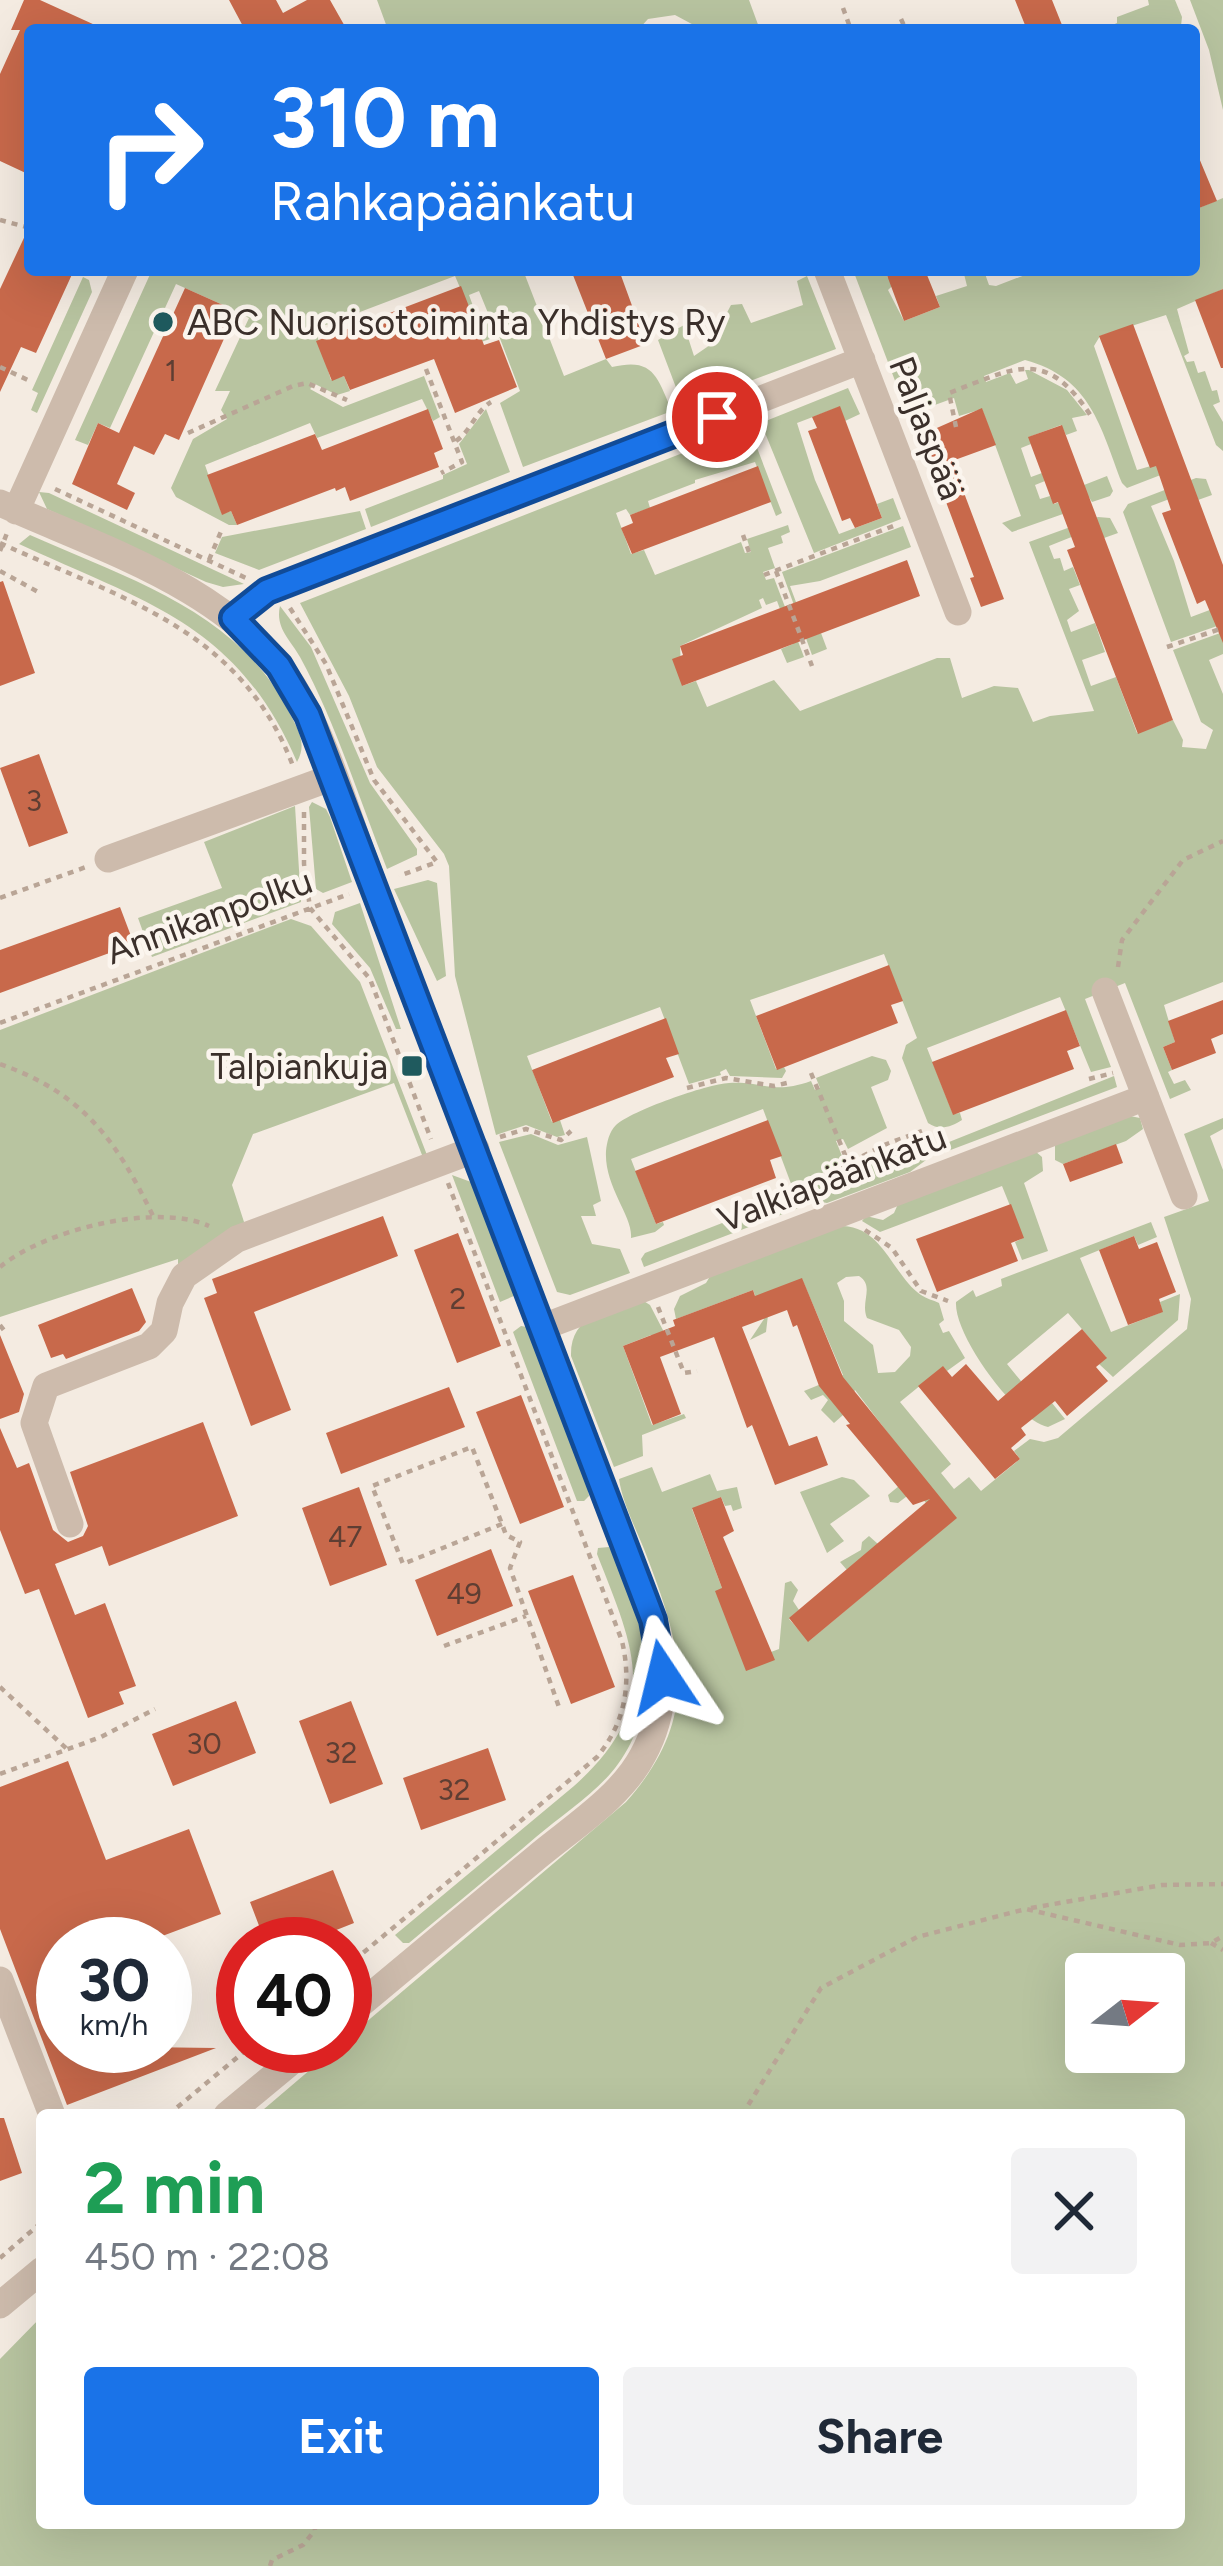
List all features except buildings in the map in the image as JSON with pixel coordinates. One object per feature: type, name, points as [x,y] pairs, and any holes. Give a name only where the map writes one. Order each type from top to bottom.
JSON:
[{"type":"street","points":[[121,276],[8,507],[178,585],[233,618],[264,647],[296,690],[484,1144],[543,1328],[653,1620],[662,1658],[661,1705],[645,1753],[633,1772],[372,1994]]},
{"type":"street","name":"Paljaspää","points":[[829,276],[958,612]]},
{"type":"street","points":[[233,618],[267,591],[862,360]]},
{"type":"street","points":[[108,859],[332,777]]},
{"type":"street","points":[[1113,988],[1146,1097],[1184,1196]]},
{"type":"street","name":"Valkiapäänkatu","points":[[543,1328],[1146,1097]]},
{"type":"street","points":[[70,1524],[34,1423],[46,1386],[149,1346],[164,1330],[170,1303],[184,1276],[237,1240],[484,1144]]},
{"type":"street","points":[[0,1979],[50,2109]]},
{"type":"street","points":[[234,2109],[278,2073]]},
{"type":"street","points":[[0,2305],[36,2275]]},
{"type":"path","points":[[843,8],[849,24]]},
{"type":"path","points":[[901,19],[903,24]]},
{"type":"path","points":[[956,427],[949,393],[1020,367],[1033,366],[1053,375],[1077,395],[1091,416]]},
{"type":"path","points":[[0,367],[31,381]]},
{"type":"path","points":[[426,370],[462,462],[441,473]]},
{"type":"path","points":[[188,433],[292,386],[308,383],[347,400]]},
{"type":"path","points":[[454,442],[491,402]]},
{"type":"path","points":[[47,485],[248,579]]},
{"type":"path","points":[[764,575],[906,520]]},
{"type":"path","points":[[208,560],[222,529]]},
{"type":"path","points":[[743,536],[749,552]]},
{"type":"path","points":[[0,571],[40,592]]},
{"type":"path","points":[[776,571],[812,666]]},
{"type":"path","name":"Annikanpolku","points":[[0,1023],[437,862],[374,780],[326,664],[285,603]]},
{"type":"path","points":[[1167,647],[1223,628]]},
{"type":"path","points":[[1113,988],[1122,940],[1183,860],[1223,841]]},
{"type":"path","points":[[0,898],[108,859]]},
{"type":"path","points":[[0,1064],[59,1089],[85,1111],[104,1133],[153,1216]]},
{"type":"path","points":[[724,1070],[726,1078]]},
{"type":"path","points":[[1089,1079],[1118,1072]]},
{"type":"path","points":[[811,1073],[849,1164]]},
{"type":"path","points":[[686,1088],[726,1078],[774,1086],[787,1083]]},
{"type":"path","points":[[484,1144],[526,1129],[561,1140],[571,1131]]},
{"type":"path","points":[[787,1190],[796,1191],[922,1131]]},
{"type":"path","points":[[372,1945],[597,1757],[615,1731],[625,1701],[622,1642],[440,1162]]},
{"type":"path","points":[[848,1214],[892,1248],[921,1291],[948,1301]]},
{"type":"path","points":[[0,1267],[37,1241],[153,1216],[190,1218],[237,1240]]},
{"type":"path","points":[[664,1323],[684,1373],[697,1371]]},
{"type":"path","points":[[0,1324],[6,1333]]},
{"type":"path","points":[[502,1524],[403,1564],[372,1486],[472,1447],[502,1524],[506,1535],[520,1542],[510,1568],[560,1710]]},
{"type":"path","points":[[444,1646],[526,1616]]},
{"type":"path","points":[[0,1687],[67,1749]]},
{"type":"path","points":[[0,1774],[155,1709]]},
{"type":"path","points":[[746,2109],[821,1988],[917,1937],[1026,1909],[1162,1885],[1223,1884]]},
{"type":"path","points":[[1026,1909],[1180,1945],[1223,1936]]},
{"type":"path","points":[[1211,1942],[1223,1950]]},
{"type":"path","points":[[175,2109],[219,2073]]},
{"type":"path","points":[[0,2258],[36,2227]]},
{"type":"path","points":[[270,2566],[272,2560],[303,2545],[315,2529]]},
{"type":"green space","points":[[377,0],[749,0],[758,24],[692,24],[675,15],[643,24],[386,24]]},
{"type":"green space","points":[[1148,0],[1175,0],[1181,24],[1115,24],[1117,17],[1149,5]]},
{"type":"green space","points":[[1190,0],[1223,0],[1223,110],[1209,50]]},
{"type":"green space","points":[[1223,198],[1223,289],[1177,309],[1189,353],[1184,356],[1187,362],[1194,361],[1198,373],[1205,371],[1212,391],[1217,390],[1220,402],[1213,405],[1223,422],[1223,451],[1216,445],[1166,315],[1100,336],[1094,346],[1137,470],[1168,461],[1171,471],[1127,488],[1079,392],[1047,368],[1025,360],[984,376],[986,382],[1010,373],[1016,384],[1028,379],[1025,370],[1029,370],[1067,390],[1087,415],[1072,418],[1077,431],[1066,435],[1061,425],[1029,437],[1031,444],[1021,448],[1031,477],[1042,473],[1045,481],[1035,485],[1040,499],[1050,496],[1054,504],[1086,492],[1084,485],[1107,476],[1113,491],[1092,502],[1087,494],[1080,508],[1012,532],[1002,523],[1021,516],[982,409],[959,416],[954,398],[921,410],[907,373],[897,386],[855,276],[903,276],[888,290],[904,321],[940,307],[936,296],[967,286],[964,276],[986,276],[989,285],[996,286],[1022,276],[1200,276],[1200,208]]},
{"type":"green space","points":[[149,276],[455,276],[315,329],[331,380],[344,376],[350,391],[337,395],[315,384],[310,389],[343,407],[424,376],[440,417],[433,421],[422,399],[317,438],[310,423],[205,465],[222,514],[231,511],[237,525],[176,497],[171,488],[193,439],[227,419],[221,410],[230,391],[215,391],[249,318],[238,313],[232,324],[218,318],[223,305],[176,284],[110,428],[98,423],[88,445],[75,440]]},
{"type":"green space","points":[[455,276],[525,276],[564,376],[606,359],[612,367],[637,365],[652,372],[672,411],[523,467],[500,403],[520,391],[499,336],[481,342],[488,313],[479,291],[469,295],[477,317],[481,316],[477,342],[476,325]]},
{"type":"green space","points":[[807,276],[836,349],[683,406],[658,340],[684,325],[694,356],[710,345],[731,305],[742,304],[751,323],[803,305],[797,281]]},
{"type":"green space","points":[[83,277],[89,280],[92,292],[37,413],[31,410],[38,393],[32,390]]},
{"type":"green space","points":[[848,388],[860,414],[845,421],[839,407],[797,423],[815,480],[839,534],[882,518],[877,504],[893,498],[901,519],[814,553],[761,423]]},
{"type":"green space","points":[[486,409],[510,472],[371,527],[365,509],[443,479],[467,464],[459,444]]},
{"type":"green space","points":[[749,427],[782,513],[776,516],[755,462],[695,480],[648,501],[650,508],[630,515],[626,509],[616,513],[631,554],[644,550],[655,575],[741,542],[745,553],[751,552],[747,539],[788,525],[790,532],[781,536],[783,543],[768,548],[775,568],[763,572],[766,580],[774,578],[804,657],[787,663],[781,649],[793,644],[777,601],[766,605],[763,598],[759,600],[762,608],[680,646],[682,686],[696,681],[707,707],[774,680],[800,711],[937,658],[950,658],[962,698],[994,686],[1018,688],[1033,722],[1094,711],[1029,542],[1098,517],[1110,518],[1118,533],[1104,538],[1099,526],[1049,546],[1064,571],[1073,567],[1080,585],[1069,589],[1079,611],[1067,620],[1071,632],[1095,623],[1105,652],[1082,660],[1091,686],[1116,677],[1137,733],[1173,720],[1182,747],[1206,749],[1213,730],[1201,722],[1173,650],[1223,632],[1223,654],[1209,660],[1223,694],[1223,982],[1164,1005],[1175,1042],[1163,1047],[1172,1070],[1168,1072],[1174,1084],[1185,1080],[1191,1090],[1170,1099],[1125,983],[1085,999],[1111,1067],[1091,1072],[1060,997],[927,1048],[953,1114],[960,1113],[962,1120],[945,1127],[932,1125],[902,1058],[906,1045],[917,1038],[884,954],[750,1000],[776,1069],[786,1071],[782,1078],[730,1076],[726,1069],[721,1075],[689,1084],[660,1007],[527,1056],[552,1122],[560,1120],[565,1135],[557,1137],[526,1125],[496,1135],[455,976],[449,866],[377,767],[349,696],[300,603]]},
{"type":"green space","points":[[1196,478],[1206,479],[1212,495],[1198,500],[1193,490],[1151,506],[1191,617],[1223,605],[1223,624],[1171,642],[1123,512],[1128,504]]},
{"type":"green space","points":[[39,492],[244,584],[223,587],[206,582],[47,509]]},
{"type":"green space","points":[[360,511],[366,529],[259,570],[215,553],[222,537]]},
{"type":"green space","points":[[903,526],[911,547],[820,581],[790,586],[809,637],[821,633],[827,649],[812,655],[782,572]]},
{"type":"green space","points":[[30,535],[176,601],[239,647],[266,676],[295,723],[301,742],[297,762],[273,715],[216,647],[147,602],[19,544]]},
{"type":"green space","points":[[280,606],[311,647],[370,783],[417,855],[387,869],[325,708],[281,627]]},
{"type":"green space","points":[[312,802],[330,817],[352,882],[323,893],[316,889]]},
{"type":"green space","points":[[295,806],[301,902],[152,957],[138,918],[222,888],[204,842]]},
{"type":"green space","points":[[428,880],[437,883],[446,976],[437,981],[394,889]]},
{"type":"green space","points":[[360,903],[401,1029],[396,1029],[370,968],[332,924],[335,912]]},
{"type":"green space","points":[[291,919],[311,926],[360,982],[427,1155],[422,1155],[394,1083],[253,1134],[232,1185],[245,1225],[178,1265],[178,1259],[0,1317],[0,1030]]},
{"type":"green space","points":[[872,1056],[886,1060],[891,1071],[888,1080],[871,1087],[887,1128],[848,1149],[843,1139],[836,1141],[844,1161],[793,1189],[763,1109],[631,1159],[656,1224],[664,1225],[631,1238],[607,1164],[608,1141],[616,1125],[653,1106],[718,1085],[787,1087],[811,1081],[815,1090],[820,1088],[816,1078]]},
{"type":"green space","points":[[1114,1076],[1117,1087],[940,1154],[944,1144]]},
{"type":"green space","points":[[1130,1116],[1140,1118],[1143,1129],[1126,1141],[1063,1164],[1055,1160],[1055,1145]]},
{"type":"green space","points":[[1223,1118],[1223,1129],[1210,1136],[1223,1170],[1223,2566],[0,2566],[0,2359],[36,2322],[36,2529],[1185,2529],[1185,2109],[264,2109],[306,2073],[372,2073],[372,2017],[626,1802],[667,1740],[676,1710],[675,1649],[619,1479],[652,1467],[662,1492],[710,1474],[717,1491],[737,1487],[742,1508],[733,1511],[721,1497],[692,1509],[722,1588],[771,1652],[779,1649],[785,1583],[791,1581],[798,1590],[793,1601],[799,1610],[789,1619],[809,1641],[877,1584],[840,1562],[861,1550],[869,1536],[878,1544],[868,1553],[887,1576],[956,1518],[926,1503],[915,1490],[898,1503],[890,1502],[888,1495],[917,1471],[855,1390],[834,1423],[821,1410],[828,1400],[823,1395],[811,1400],[804,1391],[843,1375],[802,1279],[768,1315],[766,1332],[750,1340],[764,1319],[753,1290],[676,1319],[674,1309],[680,1296],[706,1283],[712,1273],[843,1226],[869,1235],[911,1287],[939,1303],[943,1333],[949,1331],[965,1358],[947,1371],[943,1367],[900,1402],[951,1464],[941,1473],[954,1489],[969,1477],[981,1491],[1020,1459],[1014,1451],[1030,1439],[1058,1438],[1187,1329],[1191,1299],[1164,1217],[1209,1201],[1184,1134]],"holes":[[[846,1277],[864,1280],[867,1318],[899,1330],[911,1347],[910,1356],[895,1372],[878,1373],[873,1345],[844,1321],[844,1301],[837,1283]]]},
{"type":"green space","points":[[531,1134],[558,1145],[587,1137],[601,1201],[593,1205],[596,1216],[581,1216],[592,1244],[620,1249],[630,1273],[570,1295],[557,1292],[499,1142]]},
{"type":"green space","points":[[894,1146],[899,1157],[917,1150],[926,1160],[910,1172],[827,1203],[817,1201],[644,1267],[645,1253],[797,1194]]},
{"type":"green space","points":[[1035,1151],[1042,1157],[1043,1171],[1024,1183],[1048,1251],[1022,1260],[1015,1242],[1023,1238],[1002,1186],[880,1232],[862,1221],[866,1216],[883,1220],[898,1204]]},
{"type":"green space","points":[[452,1175],[471,1182],[516,1295],[500,1302]]},
{"type":"green space","points":[[1151,1222],[1157,1237],[1138,1245],[1134,1236],[1080,1258],[1111,1332],[1162,1312],[1160,1302],[1180,1294],[1178,1320],[1113,1377],[1099,1364],[1106,1357],[1068,1313],[1007,1364],[1044,1409],[1052,1403],[1065,1419],[1048,1427],[1035,1421],[989,1375],[965,1335],[956,1302],[973,1290],[976,1297],[1002,1286],[1001,1279]]},
{"type":"green space","points":[[639,1298],[650,1305],[666,1336],[655,1345],[651,1335],[623,1346],[652,1425],[684,1414],[686,1418],[642,1435],[643,1456],[614,1467],[571,1356],[572,1342],[593,1316]]},
{"type":"green space","points":[[527,1327],[587,1484],[589,1496],[584,1501],[577,1501],[513,1332]]},
{"type":"green space","points":[[842,1477],[854,1480],[870,1496],[830,1524],[844,1541],[827,1553],[800,1492]]},
{"type":"green space","points":[[609,1547],[632,1599],[645,1655],[642,1712],[633,1738],[610,1775],[590,1794],[409,1943],[403,1943],[395,1935],[574,1786],[620,1730],[633,1676],[622,1620],[597,1554],[598,1548]]},
{"type":"place","name":"ABC Nuorisotoiminta Yhdistys Ry","points":[[163,322]]},
{"type":"place","name":"Talpiankuja","points":[[412,1066]]},
{"type":"route","points":[[663,1677],[653,1620],[308,715],[279,666],[233,618],[267,591],[717,417]]}]
